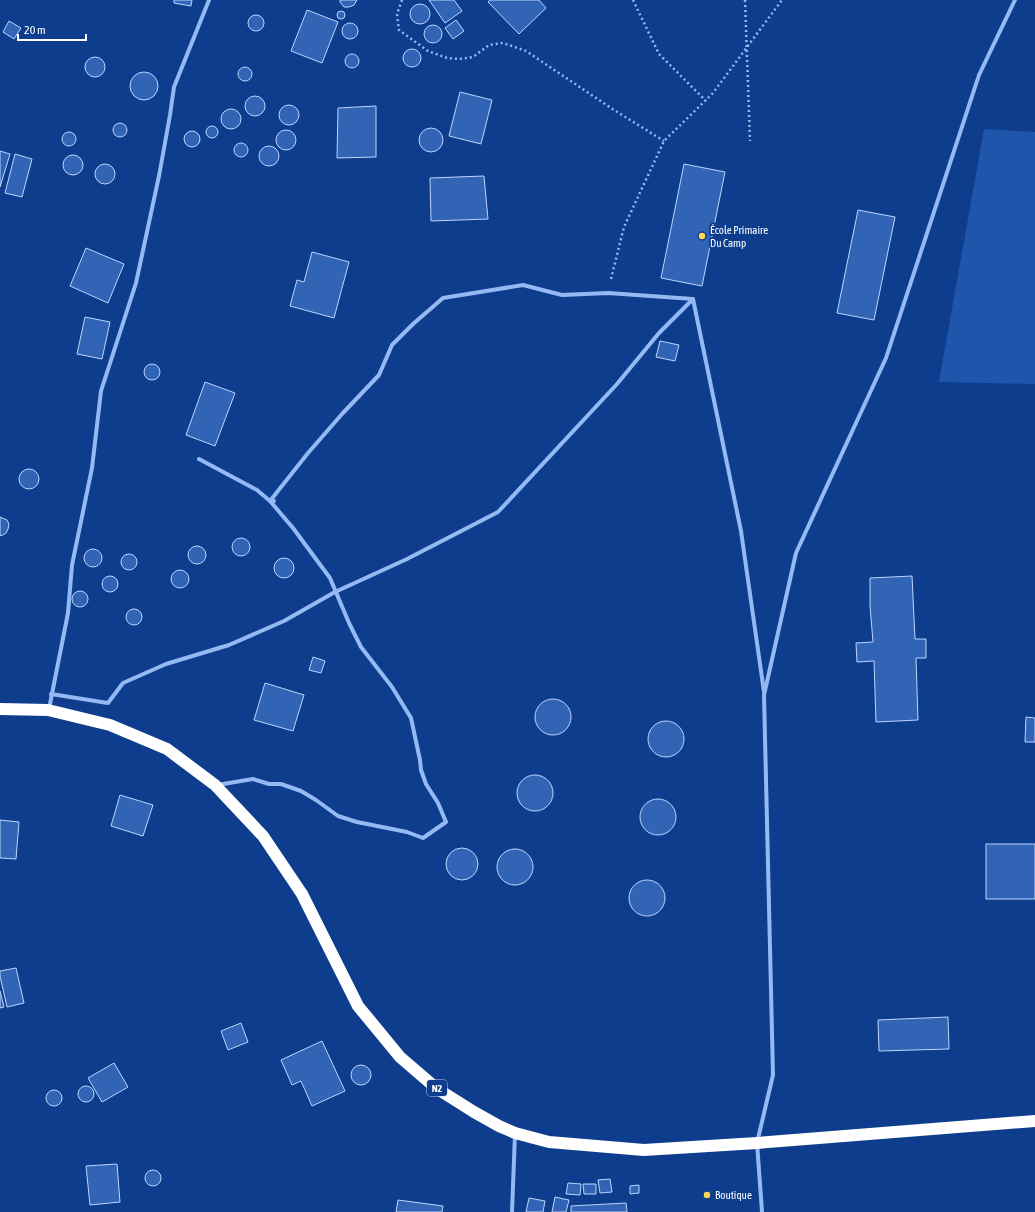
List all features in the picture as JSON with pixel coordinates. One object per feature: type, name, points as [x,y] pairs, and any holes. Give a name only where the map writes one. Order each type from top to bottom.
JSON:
[{"type":"highway","name":"N2","points":[[0,708],[48,710],[110,726],[167,749],[216,785],[264,836],[302,894],[358,1006],[400,1057],[436,1088],[474,1112],[515,1133],[550,1142],[644,1150],[757,1143],[1035,1121]]},
{"type":"street","points":[[48,710],[68,613],[72,565],[92,468],[101,391],[136,283],[160,169],[174,87],[209,0]]},
{"type":"street","points":[[764,694],[796,553],[886,358],[979,75],[1015,0]]},
{"type":"street","points":[[272,501],[312,447],[379,375],[392,345],[413,324],[443,298],[523,285],[562,295],[608,292],[693,299]]},
{"type":"street","points":[[52,694],[108,703],[123,683],[166,664],[229,645],[284,621],[335,592],[407,559],[498,512],[617,384],[659,333],[693,299]]},
{"type":"street","points":[[693,299],[741,531],[764,694],[773,1075],[757,1143],[762,1212]]},
{"type":"street","points":[[199,459],[257,490],[272,501],[326,572],[361,647],[392,687],[411,718],[421,770],[426,784],[438,803],[446,822],[423,838],[407,832],[357,822],[338,816],[301,791],[281,784],[269,784],[253,779],[216,785]]},
{"type":"street","points":[[512,1212],[515,1133]]},
{"type":"path","points":[[402,0],[397,14],[399,30],[428,50],[447,58],[459,59],[473,57],[489,45],[503,43],[526,51],[614,110],[664,141]]},
{"type":"path","points":[[633,0],[660,54],[706,101]]},
{"type":"path","points":[[745,0],[750,141]]},
{"type":"path","points":[[608,292],[624,227],[664,141],[713,93],[782,0]]},
{"type":"shaded area","points":[[984,129],[1035,132],[1035,384],[939,382]]},
{"type":"building","points":[[174,0],[192,0],[191,6],[174,3]]},
{"type":"building","points":[[340,0],[357,0],[354,5],[344,7]]},
{"type":"building","points":[[429,0],[454,0],[462,11],[445,23]]},
{"type":"building","points":[[490,0],[539,0],[546,8],[519,34],[488,2]]},
{"type":"building","points":[[420,4],[427,7],[430,14],[427,21],[420,24],[413,21],[410,14],[413,7]]},
{"type":"building","points":[[307,10],[338,22],[322,63],[291,51]]},
{"type":"building","points":[[339,11],[343,11],[345,15],[343,19],[339,19],[337,17],[337,13]]},
{"type":"building","points":[[253,15],[259,15],[264,20],[262,29],[259,31],[253,31],[248,26],[248,20]]},
{"type":"building","points":[[456,20],[464,31],[453,39],[445,28]]},
{"type":"building","points":[[9,21],[21,28],[14,39],[3,32]]},
{"type":"building","points":[[350,23],[357,28],[358,31],[353,38],[350,39],[343,34],[342,31],[347,24]]},
{"type":"building","points":[[433,25],[439,28],[442,34],[439,40],[433,43],[427,40],[424,34],[427,28]]},
{"type":"building","points":[[412,49],[418,52],[421,58],[418,64],[412,67],[406,64],[403,58],[406,52]]},
{"type":"building","points":[[349,54],[355,54],[359,58],[359,64],[355,68],[349,68],[345,64],[345,58]]},
{"type":"building","points":[[95,57],[102,60],[105,67],[102,74],[95,77],[88,74],[85,67],[88,60]]},
{"type":"building","points":[[242,67],[248,67],[252,71],[252,77],[248,81],[242,81],[238,77],[238,71]]},
{"type":"building","points":[[144,72],[154,76],[158,86],[154,96],[144,100],[134,96],[130,86],[134,76]]},
{"type":"building","points":[[460,92],[492,100],[481,144],[449,136]]},
{"type":"building","points":[[255,96],[262,99],[265,106],[262,113],[255,116],[248,113],[245,106],[248,99]]},
{"type":"building","points":[[289,105],[296,108],[299,115],[296,122],[289,125],[282,122],[279,115],[282,108]]},
{"type":"building","points":[[376,106],[376,157],[337,158],[338,108]]},
{"type":"building","points":[[231,109],[238,112],[241,119],[238,126],[231,129],[224,126],[221,119],[224,112]]},
{"type":"building","points":[[117,123],[123,123],[127,127],[127,133],[123,137],[117,137],[113,133],[113,127]]},
{"type":"building","points":[[210,126],[214,126],[218,132],[214,138],[210,138],[206,134],[206,130]]},
{"type":"building","points":[[431,128],[439,132],[443,140],[439,148],[431,152],[423,148],[419,140],[423,132]]},
{"type":"building","points":[[286,130],[293,133],[296,140],[293,147],[286,150],[279,147],[276,140],[279,133]]},
{"type":"building","points":[[192,131],[199,136],[200,139],[195,146],[192,147],[185,142],[184,139],[189,132]]},
{"type":"building","points":[[66,132],[72,132],[76,136],[76,142],[72,146],[66,146],[62,142],[62,136]]},
{"type":"building","points":[[238,143],[244,143],[248,147],[248,153],[244,157],[238,157],[234,153],[234,147]]},
{"type":"building","points":[[269,146],[276,149],[279,156],[276,163],[269,166],[262,163],[259,156],[262,149]]},
{"type":"building","points":[[0,151],[10,154],[0,187]]},
{"type":"building","points":[[15,154],[32,159],[22,197],[5,193]]},
{"type":"building","points":[[73,155],[80,158],[83,165],[80,172],[73,175],[66,172],[63,165],[66,158]]},
{"type":"building","points":[[105,164],[112,167],[115,174],[112,181],[105,184],[98,181],[95,174],[98,167]]},
{"type":"building","points":[[684,164],[725,172],[702,286],[661,278]]},
{"type":"building","points":[[484,176],[488,219],[431,221],[430,178]]},
{"type":"building","points":[[858,210],[895,217],[874,320],[837,313]]},
{"type":"building","points":[[86,248],[124,264],[108,303],[70,286]]},
{"type":"building","points":[[312,252],[349,262],[334,318],[290,306],[297,280],[304,282]]},
{"type":"building","points":[[85,317],[110,322],[102,359],[77,354]]},
{"type":"building","points":[[660,341],[679,345],[675,361],[656,357]]},
{"type":"building","points":[[149,364],[155,364],[160,369],[158,378],[155,380],[149,380],[144,375],[144,369]]},
{"type":"building","points":[[205,382],[235,393],[215,446],[186,435]]},
{"type":"building","points":[[29,469],[36,472],[39,479],[36,486],[29,489],[22,486],[19,479],[22,472]]},
{"type":"building","points":[[0,517],[7,520],[9,524],[6,533],[1,536],[0,535]]},
{"type":"building","points":[[237,538],[245,538],[250,543],[248,554],[245,556],[237,556],[232,551],[232,543]]},
{"type":"building","points":[[193,546],[201,546],[206,551],[204,562],[201,564],[193,564],[188,559],[188,551]]},
{"type":"building","points":[[89,549],[97,549],[102,554],[100,565],[97,567],[89,567],[84,562],[84,554]]},
{"type":"building","points":[[126,554],[132,554],[137,559],[135,568],[132,570],[126,570],[121,565],[121,559]]},
{"type":"building","points":[[284,558],[291,561],[294,568],[291,575],[284,578],[277,575],[274,568],[277,561]]},
{"type":"building","points":[[180,570],[186,573],[189,579],[186,585],[180,588],[174,585],[171,579],[174,573]]},
{"type":"building","points":[[107,576],[113,576],[118,581],[116,590],[113,592],[107,592],[102,587],[102,581]]},
{"type":"building","points":[[912,576],[915,639],[926,639],[926,658],[916,658],[918,720],[876,722],[874,661],[857,662],[856,643],[873,642],[870,606],[870,578]]},
{"type":"building","points":[[80,591],[87,596],[88,599],[83,606],[80,607],[73,602],[72,599],[77,592]]},
{"type":"building","points":[[134,609],[141,614],[142,617],[137,624],[134,625],[127,620],[126,617],[131,610]]},
{"type":"building","points":[[313,657],[325,661],[321,673],[309,670]]},
{"type":"building","points":[[265,683],[304,695],[293,731],[254,720]]},
{"type":"building","points":[[557,699],[566,704],[570,710],[570,724],[566,730],[557,735],[549,735],[540,730],[536,724],[535,713],[540,704],[546,700]]},
{"type":"building","points":[[1026,717],[1035,718],[1035,742],[1025,742]]},
{"type":"building","points":[[670,721],[679,726],[683,732],[683,746],[679,752],[670,757],[662,757],[653,752],[649,746],[648,735],[653,726],[659,722]]},
{"type":"building","points":[[539,775],[548,780],[552,786],[552,800],[548,806],[539,811],[531,811],[522,806],[518,800],[517,789],[522,780],[528,776]]},
{"type":"building","points":[[120,795],[153,805],[143,836],[111,826]]},
{"type":"building","points":[[662,799],[671,804],[675,810],[675,824],[671,830],[662,835],[654,835],[645,830],[641,824],[640,813],[645,804],[651,800]]},
{"type":"building","points":[[0,820],[19,822],[16,859],[0,858]]},
{"type":"building","points":[[986,844],[1035,844],[1035,899],[986,899]]},
{"type":"building","points":[[459,848],[465,848],[475,855],[478,864],[477,870],[471,877],[465,880],[459,880],[449,873],[446,867],[446,861],[453,851]]},
{"type":"building","points":[[519,849],[528,854],[532,860],[532,874],[528,880],[519,885],[511,885],[502,880],[498,874],[497,863],[502,854],[508,850]]},
{"type":"building","points":[[651,880],[660,885],[664,891],[664,905],[660,911],[651,916],[643,916],[634,911],[630,905],[629,894],[634,885],[640,881]]},
{"type":"building","points":[[16,968],[24,1003],[7,1007],[0,971]]},
{"type":"building","points":[[0,991],[4,1007],[0,1008]]},
{"type":"building","points":[[948,1017],[949,1049],[879,1051],[878,1020]]},
{"type":"building","points":[[241,1023],[248,1042],[228,1050],[221,1031]]},
{"type":"building","points":[[322,1041],[345,1091],[312,1106],[301,1081],[292,1085],[281,1060]]},
{"type":"building","points":[[114,1063],[128,1087],[102,1102],[88,1078]]},
{"type":"building","points":[[357,1065],[365,1065],[371,1071],[371,1079],[365,1085],[357,1085],[351,1079],[351,1071]]},
{"type":"building","points":[[83,1086],[89,1086],[94,1091],[92,1100],[89,1102],[83,1102],[78,1097],[78,1091]]},
{"type":"building","points":[[51,1090],[57,1090],[62,1095],[60,1104],[57,1106],[51,1106],[46,1101],[46,1095]]},
{"type":"building","points":[[117,1164],[120,1202],[90,1205],[86,1166]]},
{"type":"building","points":[[150,1170],[156,1170],[161,1175],[159,1184],[156,1186],[150,1186],[145,1181],[145,1175]]},
{"type":"building","points":[[610,1179],[612,1192],[600,1193],[598,1180]]},
{"type":"building","points":[[568,1183],[581,1184],[580,1195],[566,1194]]},
{"type":"building","points":[[583,1184],[596,1184],[596,1194],[584,1194]]},
{"type":"building","points":[[639,1185],[639,1193],[630,1194],[630,1186]]},
{"type":"building","points":[[555,1197],[569,1200],[566,1212],[552,1212]]},
{"type":"building","points":[[529,1198],[545,1201],[543,1212],[526,1212]]},
{"type":"building","points":[[398,1200],[443,1206],[442,1212],[396,1212]]},
{"type":"building","points":[[626,1203],[627,1212],[571,1212],[571,1206]]},
{"type":"place","name":"École Primaire Du Camp","points":[[702,236]]},
{"type":"place","name":"Boutique","points":[[707,1195]]}]
